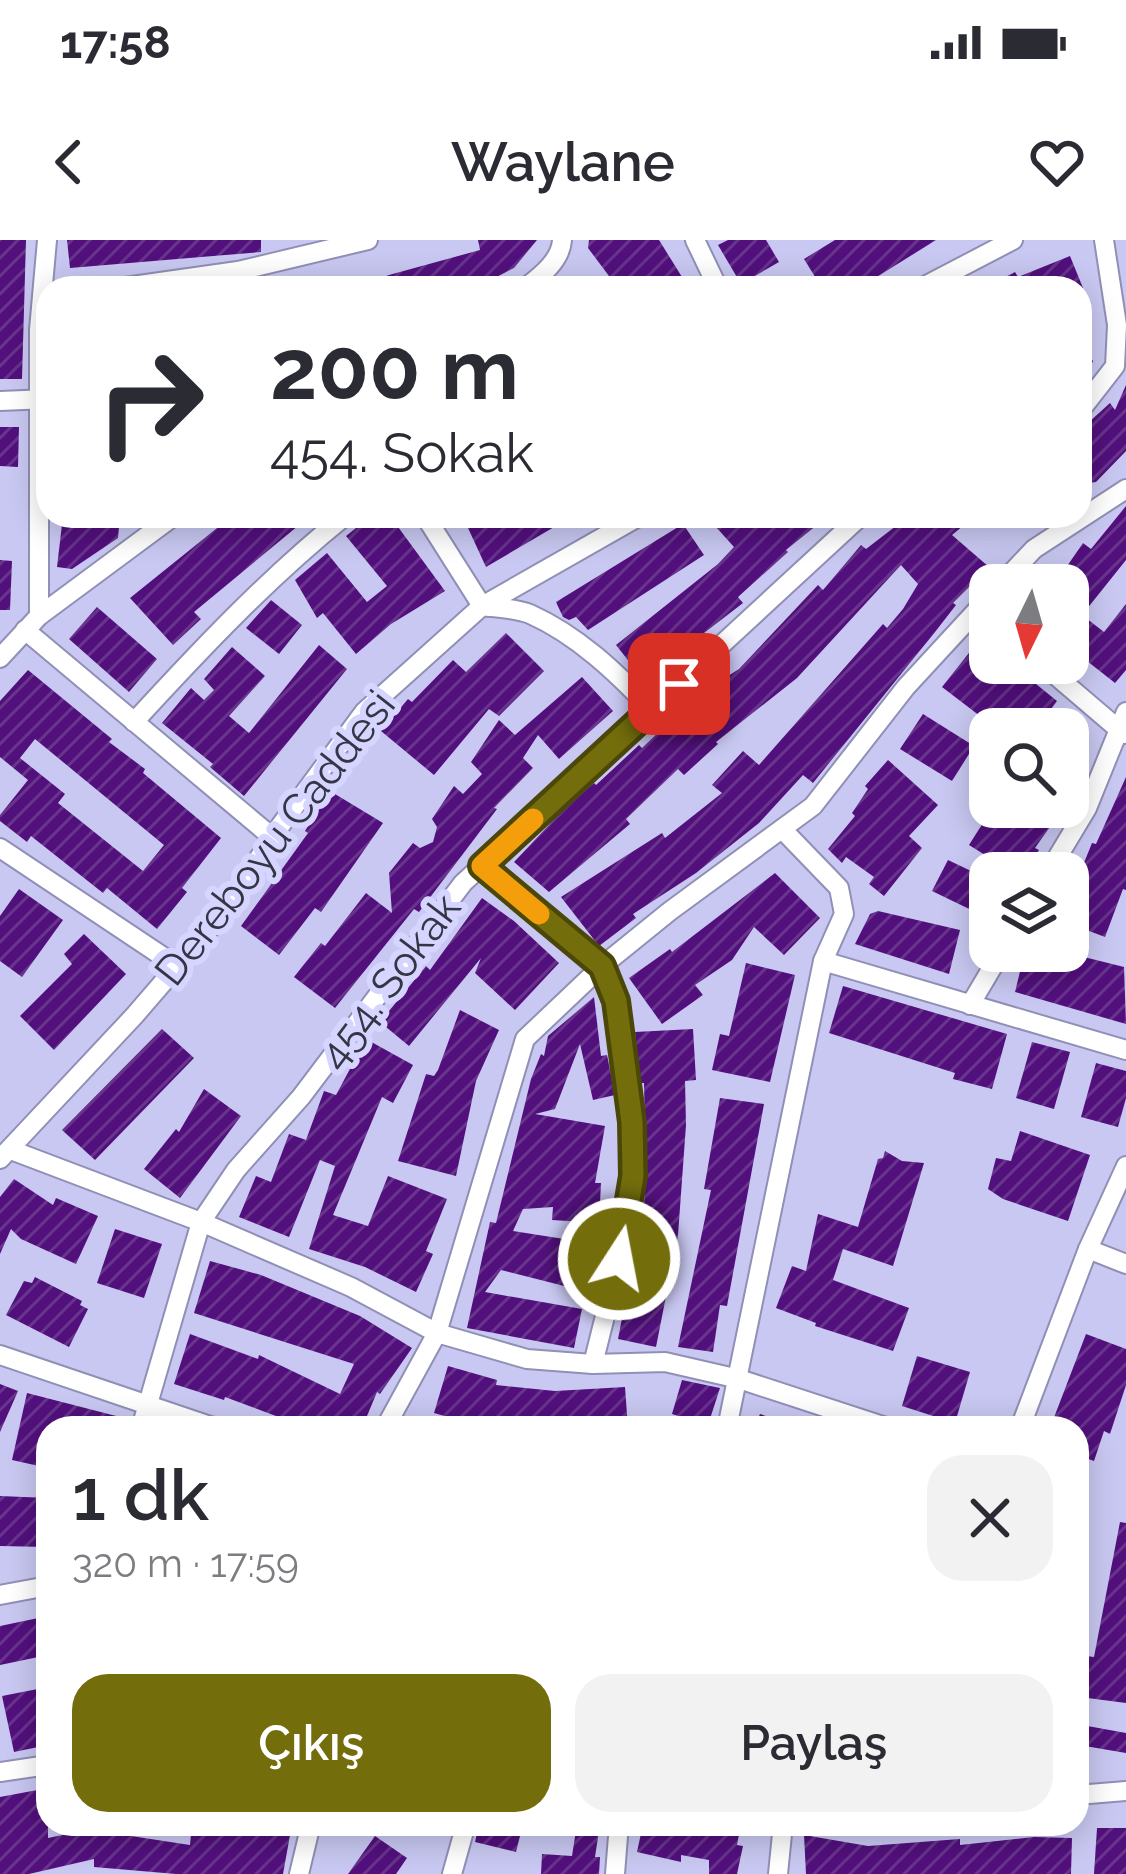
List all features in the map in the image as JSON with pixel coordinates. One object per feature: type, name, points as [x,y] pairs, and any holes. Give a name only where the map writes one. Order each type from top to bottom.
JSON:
[{"type":"street","points":[[46,276],[47,240]]},
{"type":"street","points":[[203,276],[368,240]]},
{"type":"street","points":[[695,240],[712,276]]},
{"type":"street","points":[[944,276],[1013,240]]},
{"type":"street","points":[[1092,396],[1115,366],[1117,325],[1104,240]]},
{"type":"street","points":[[541,276],[562,245]]},
{"type":"street","points":[[0,400],[36,399]]},
{"type":"street","points":[[1092,506],[1126,489]]},
{"type":"street","points":[[37,528],[32,623],[134,722],[272,837]]},
{"type":"street","points":[[0,658],[32,623],[158,528]]},
{"type":"street","points":[[134,722],[216,632],[331,528]]},
{"type":"street","points":[[433,528],[482,606],[526,611],[613,670],[651,709]]},
{"type":"street","name":"Dereboyu Caddesi","points":[[6,1154],[229,906],[272,837],[364,712],[482,606],[619,528]]},
{"type":"street","name":"454. Sokak","points":[[143,1416],[201,1222],[463,884],[848,528]]},
{"type":"street","points":[[1020,564],[1061,528]]},
{"type":"street","points":[[392,1416],[437,1333],[525,1039],[602,966],[814,806],[906,687],[969,625]]},
{"type":"street","points":[[1061,852],[1087,808],[1123,726],[1068,684]]},
{"type":"street","points":[[730,1416],[823,962],[844,914],[839,888],[782,829]]},
{"type":"street","points":[[2,856],[177,965]]},
{"type":"street","points":[[482,866],[602,966],[616,1001],[632,1122],[633,1176],[628,1224],[593,1364]]},
{"type":"street","points":[[823,962],[1126,1050]]},
{"type":"street","points":[[970,1005],[990,972]]},
{"type":"street","points":[[6,1154],[201,1222],[351,1287],[437,1333],[527,1359],[665,1363],[739,1378],[853,1416]]},
{"type":"street","points":[[1025,1416],[1088,1249],[1126,1166]]},
{"type":"street","points":[[1088,1249],[1126,1264]]},
{"type":"street","points":[[0,1355],[180,1416]]},
{"type":"street","points":[[0,1595],[36,1588]]},
{"type":"street","points":[[0,1772],[36,1767]]},
{"type":"street","points":[[1089,1794],[1126,1791]]},
{"type":"street","points":[[299,1874],[307,1836]]},
{"type":"street","points":[[452,1874],[463,1836]]},
{"type":"street","points":[[615,1874],[619,1836]]},
{"type":"street","points":[[778,1874],[782,1836]]},
{"type":"building","points":[[0,240],[26,240],[22,379],[0,379]]},
{"type":"building","points":[[67,240],[261,240],[261,252],[70,268]]},
{"type":"building","points":[[478,240],[537,240],[514,268],[498,276],[386,276],[389,275],[480,250]]},
{"type":"building","points":[[589,240],[659,240],[681,276],[609,276],[588,248]]},
{"type":"building","points":[[728,240],[766,240],[779,262],[755,276],[736,276],[718,245]]},
{"type":"building","points":[[835,240],[936,240],[878,276],[815,276],[804,259]]},
{"type":"building","points":[[1070,256],[1078,276],[1020,276]]},
{"type":"building","points":[[1126,385],[1126,451],[1092,482],[1092,419],[1110,403],[1115,410]]},
{"type":"building","points":[[0,427],[19,427],[18,467],[0,466]]},
{"type":"building","points":[[1126,506],[1126,560],[1089,606],[1089,564],[1068,564],[1083,543],[1091,549]]},
{"type":"building","points":[[62,528],[119,528],[118,538],[72,569],[57,567]]},
{"type":"building","points":[[217,528],[296,528],[194,612],[201,619],[173,645],[130,598]]},
{"type":"building","points":[[356,528],[399,528],[445,591],[391,624],[356,654],[323,613],[317,618],[295,580],[327,553],[367,602],[387,586],[346,536]]},
{"type":"building","points":[[468,528],[553,528],[486,567]]},
{"type":"building","points":[[676,528],[686,528],[704,555],[588,630],[576,617],[563,617],[556,602]]},
{"type":"building","points":[[717,528],[813,528],[738,597],[743,603],[647,684],[616,645],[734,547]]},
{"type":"building","points":[[893,528],[960,528],[952,535],[986,564],[969,564],[969,587],[813,783],[803,775],[759,823],[696,873],[633,914],[636,918],[599,946],[561,897],[662,833],[665,838],[722,793],[712,785],[743,751],[759,765],[883,624],[887,628],[903,609],[918,584],[901,565],[797,678],[716,742],[684,775],[678,769],[626,819],[630,824],[549,892],[514,862],[594,783],[639,745],[642,748],[697,696],[739,669],[818,585],[823,590],[861,545],[866,549]]},
{"type":"building","points":[[0,560],[12,561],[10,610],[0,610]]},
{"type":"building","points":[[271,600],[302,625],[279,654],[246,628]]},
{"type":"building","points":[[1126,604],[1126,670],[1115,683],[1089,663],[1089,620],[1104,632]]},
{"type":"building","points":[[97,607],[157,659],[129,692],[69,639]]},
{"type":"building","points":[[506,633],[544,671],[499,716],[489,709],[434,775],[381,731],[408,699],[412,702],[453,660],[466,672]]},
{"type":"building","points":[[319,645],[347,669],[244,796],[162,723],[191,688],[204,700],[214,690],[204,679],[232,647],[265,676],[229,716],[249,733]]},
{"type":"building","points":[[969,653],[969,684],[1036,684],[1057,701],[1052,708],[970,708],[942,687]]},
{"type":"building","points":[[28,670],[221,838],[157,929],[107,888],[103,893],[31,836],[27,842],[0,821],[28,780],[0,757],[0,701]],"holes":[[[35,739],[164,845],[143,871],[58,803],[65,794],[20,758]]]},
{"type":"building","points":[[582,677],[613,711],[559,759],[538,735],[523,758],[533,768],[494,808],[419,912],[414,909],[335,1008],[294,977],[366,893],[392,913],[389,873],[413,843],[420,848],[433,842],[437,827],[432,819],[454,786],[463,794],[482,774],[471,762],[499,720],[515,735]]},
{"type":"building","points":[[923,714],[969,743],[969,754],[952,781],[900,749]]},
{"type":"building","points":[[888,760],[938,805],[909,836],[922,848],[884,896],[869,884],[874,877],[846,857],[842,863],[828,849],[855,816],[852,813],[868,789],[865,786]]},
{"type":"building","points":[[1126,777],[1126,890],[1105,937],[1089,931],[1088,852]]},
{"type":"building","points":[[330,791],[383,823],[321,912],[315,908],[279,955],[241,926],[308,833]]},
{"type":"building","points":[[980,828],[1049,828],[1035,848],[1038,852],[980,852],[969,845]]},
{"type":"building","points":[[948,860],[969,870],[969,909],[932,891]]},
{"type":"building","points":[[775,873],[820,918],[784,955],[754,927],[732,960],[695,985],[703,995],[662,1024],[629,978],[670,949],[672,952]]},
{"type":"building","points":[[19,889],[63,920],[22,977],[0,961],[0,916]]},
{"type":"building","points":[[482,898],[559,963],[515,1010],[475,973],[481,958],[409,1046],[380,1022],[426,966],[430,970]]},
{"type":"building","points":[[878,911],[960,930],[949,974],[855,944],[870,914]]},
{"type":"building","points":[[84,934],[126,974],[54,1050],[20,1016],[72,964],[64,954]]},
{"type":"building","points":[[1089,958],[1124,967],[1126,1024],[1015,992],[1020,972],[1089,972]]},
{"type":"building","points":[[746,963],[795,975],[770,1082],[712,1070],[720,1034],[729,1036]]},
{"type":"building","points":[[843,986],[1007,1034],[992,1089],[829,1033]]},
{"type":"building","points":[[594,997],[601,1056],[607,1055],[615,1095],[593,1100],[580,1044],[555,1109],[535,1114],[605,1126],[595,1183],[601,1183],[599,1223],[552,1220],[553,1207],[523,1209],[513,1231],[596,1244],[588,1292],[501,1270],[485,1292],[582,1309],[574,1348],[467,1328],[490,1222],[496,1223],[531,1079],[541,1054],[544,1056],[548,1036]]},
{"type":"building","points":[[460,1010],[499,1030],[476,1081],[456,1176],[398,1161],[426,1074],[434,1076],[438,1070]]},
{"type":"building","points":[[162,1029],[194,1058],[95,1160],[62,1130]]},
{"type":"building","points":[[693,1029],[696,1080],[685,1081],[678,1235],[656,1347],[618,1339],[636,1246],[641,1247],[646,1177],[644,1083],[640,1083],[635,1032]]},
{"type":"building","points":[[366,1039],[413,1065],[393,1103],[382,1097],[333,1215],[368,1226],[388,1176],[447,1199],[426,1251],[433,1254],[416,1292],[365,1267],[309,1249],[335,1166],[320,1160],[289,1237],[239,1217],[256,1176],[271,1182],[289,1134],[306,1140],[324,1091],[336,1095]]},
{"type":"building","points":[[1032,1042],[1070,1052],[1054,1109],[1016,1098]]},
{"type":"building","points":[[1096,1063],[1126,1071],[1126,1098],[1118,1127],[1081,1117]]},
{"type":"building","points":[[204,1089],[241,1116],[180,1198],[144,1169],[176,1129],[179,1132]]},
{"type":"building","points":[[720,1098],[764,1104],[727,1306],[720,1305],[713,1352],[678,1347],[711,1190],[704,1189]]},
{"type":"building","points":[[1020,1131],[1090,1155],[1068,1221],[1003,1199],[988,1189],[996,1158],[1011,1161]]},
{"type":"building","points":[[885,1151],[902,1161],[924,1163],[893,1266],[843,1249],[833,1280],[909,1308],[893,1351],[776,1308],[792,1266],[806,1271],[818,1214],[858,1227],[878,1159]]},
{"type":"building","points":[[14,1179],[53,1205],[56,1198],[98,1216],[76,1264],[21,1239],[11,1229],[0,1254],[0,1197]]},
{"type":"building","points":[[115,1229],[162,1244],[144,1298],[97,1283]]},
{"type":"building","points":[[210,1261],[261,1275],[360,1316],[412,1348],[377,1392],[367,1416],[276,1416],[174,1384],[190,1334],[258,1359],[259,1355],[340,1394],[354,1364],[194,1313]]},
{"type":"building","points":[[35,1277],[82,1301],[80,1305],[88,1309],[69,1347],[6,1315],[24,1281],[32,1283]]},
{"type":"building","points":[[1086,1334],[1126,1349],[1126,1385],[1110,1434],[1104,1431],[1094,1461],[1089,1459],[1089,1416],[1055,1416]]},
{"type":"building","points":[[917,1356],[970,1372],[957,1416],[933,1416],[902,1406]]},
{"type":"building","points":[[448,1366],[497,1380],[496,1385],[555,1391],[625,1387],[627,1416],[444,1416],[434,1413]]},
{"type":"building","points":[[682,1380],[720,1388],[711,1416],[672,1414]]},
{"type":"building","points":[[0,1384],[18,1391],[0,1432]]},
{"type":"building","points":[[27,1393],[116,1416],[36,1416],[36,1465],[12,1460]]},
{"type":"building","points":[[0,1496],[36,1498],[36,1547],[0,1546]]},
{"type":"building","points":[[1120,1522],[1126,1523],[1126,1703],[1089,1698],[1089,1656],[1094,1657]]},
{"type":"building","points":[[36,1618],[36,1658],[0,1665],[0,1626]]},
{"type":"building","points":[[36,1689],[36,1747],[14,1752],[2,1696]]},
{"type":"building","points":[[1089,1726],[1126,1733],[1126,1753],[1089,1747]]},
{"type":"building","points":[[36,1790],[36,1836],[48,1838],[131,1836],[190,1845],[191,1836],[290,1836],[283,1874],[176,1874],[94,1867],[94,1859],[29,1874],[0,1874],[0,1797]]},
{"type":"building","points":[[1097,1828],[1126,1828],[1126,1874],[1094,1874]]},
{"type":"building","points":[[375,1836],[407,1858],[396,1874],[348,1874]]},
{"type":"building","points":[[476,1836],[520,1836],[516,1852],[475,1842]]},
{"type":"building","points":[[575,1836],[598,1836],[595,1857],[600,1857],[599,1874],[541,1874],[542,1854],[572,1856]]},
{"type":"building","points":[[640,1836],[739,1836],[737,1845],[743,1846],[737,1874],[709,1874],[709,1860],[681,1855],[681,1862],[637,1852]]},
{"type":"building","points":[[804,1836],[868,1846],[1072,1838],[1071,1874],[806,1874]]},
{"type":"slow traffic","points":[[533,819],[482,866],[539,914]]},
{"type":"route","points":[[619,1259],[633,1176],[632,1122],[616,1001],[602,966],[482,866],[679,684]]}]
